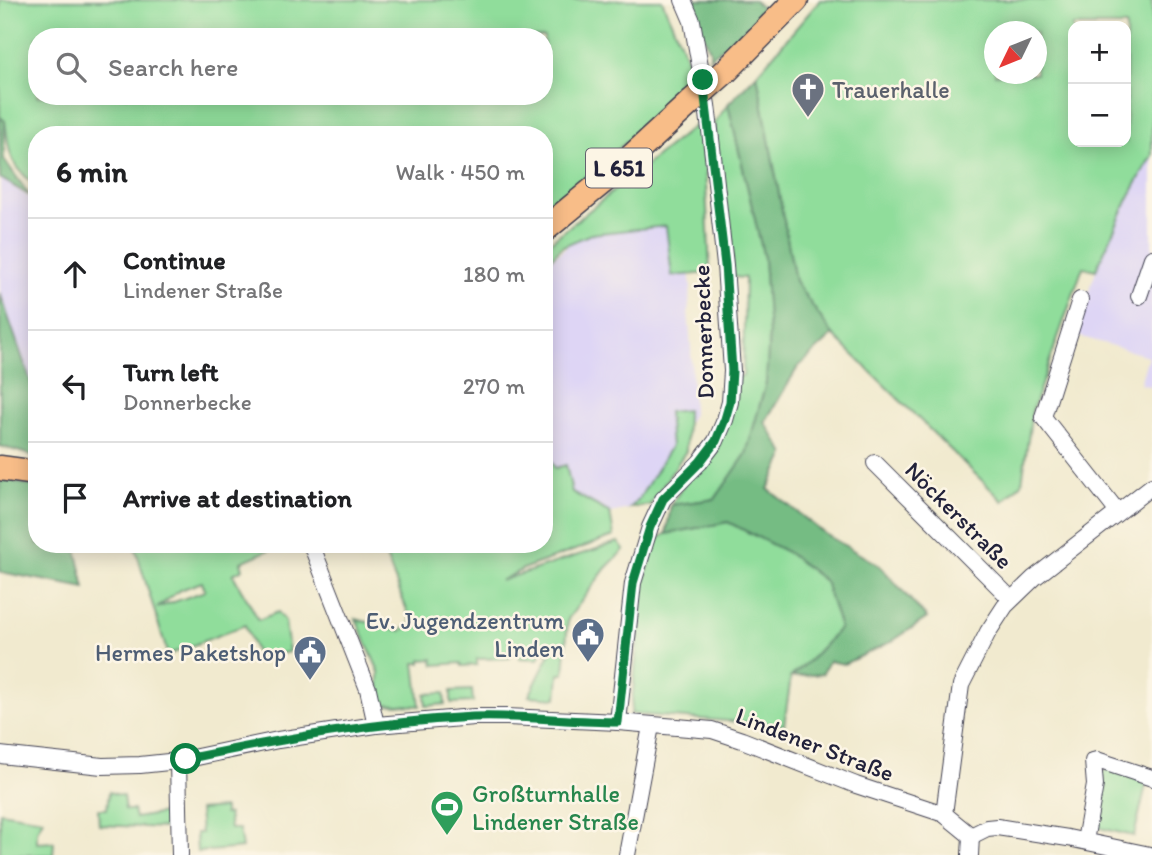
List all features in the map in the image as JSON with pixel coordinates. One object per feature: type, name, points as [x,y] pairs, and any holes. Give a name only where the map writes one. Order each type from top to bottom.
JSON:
[{"type":"main road","name":"L 651","points":[[553,223],[618,169],[727,70],[796,0]]},
{"type":"main road","points":[[0,468],[28,472]]},
{"type":"street","name":"Donnerbecke","points":[[618,722],[633,583],[650,527],[663,499],[700,462],[716,441],[730,402],[732,371],[713,156],[692,21],[683,0]]},
{"type":"street","points":[[1139,296],[1152,258]]},
{"type":"street","points":[[1080,300],[1043,417],[1117,512]]},
{"type":"street","name":"Nöckerstraße","points":[[875,463],[1011,599]]},
{"type":"street","name":"Nöckerstraße","points":[[944,814],[961,685],[982,640],[1011,599],[1034,578],[1152,486]]},
{"type":"street","points":[[315,553],[368,689],[376,725]]},
{"type":"street","name":"Lindener Straße","points":[[0,755],[102,766],[178,761],[278,740],[376,725],[508,716],[618,722],[712,730],[856,785],[944,814]]},
{"type":"street","points":[[627,855],[651,726]]},
{"type":"street","points":[[178,761],[180,855]]},
{"type":"street","points":[[1085,841],[1095,785],[1093,761],[1152,778]]},
{"type":"street","points":[[944,814],[971,836]]},
{"type":"street","points":[[971,836],[987,828],[997,827],[1150,855]]},
{"type":"street","points":[[970,855],[971,836]]},
{"type":"shaded area","points":[[1152,155],[1152,387],[1140,384],[1148,356],[1075,335],[1096,270],[1128,199]]},
{"type":"shaded area","points":[[656,169],[679,190],[691,287],[688,311],[693,414],[639,507],[573,516],[553,487],[553,258]]},
{"type":"shaded area","points":[[0,178],[28,197],[28,374],[0,293]]},
{"type":"green space","points":[[0,0],[662,0],[693,72],[637,133],[553,204],[553,126],[28,126],[28,179],[12,158],[5,121],[0,117]]},
{"type":"green space","points":[[688,0],[754,0],[766,12],[710,58],[710,50]]},
{"type":"green space","points":[[820,0],[1152,0],[1152,155],[1128,199],[1096,270],[1083,267],[1032,411],[1022,483],[1003,501],[833,335],[795,281],[757,74]]},
{"type":"green space","points":[[757,74],[795,281],[833,335],[798,367],[765,422],[785,454],[768,489],[825,534],[880,566],[927,618],[891,642],[844,664],[829,661],[822,674],[791,677],[840,628],[825,581],[787,552],[728,522],[666,534],[671,505],[715,499],[746,454],[766,383],[769,334],[764,258],[728,104]]},
{"type":"green space","points":[[728,104],[764,258],[769,334],[766,383],[746,455],[715,499],[671,505],[704,448],[727,385],[743,375],[745,278],[733,277],[731,229],[721,217],[714,123]]},
{"type":"green space","points":[[0,117],[5,121],[4,159],[28,195],[0,178]]},
{"type":"green space","points":[[703,119],[710,273],[672,276],[666,226],[591,234],[563,246],[553,256],[553,240]]},
{"type":"green space","points":[[0,293],[28,374],[28,454],[0,446]]},
{"type":"green space","points":[[687,410],[686,451],[650,505],[630,508],[639,499],[671,446],[668,412]]},
{"type":"green space","points":[[553,465],[555,468],[566,465],[572,492],[610,513],[614,536],[525,568],[500,581],[618,542],[624,550],[606,568],[568,619],[564,674],[559,674],[557,698],[529,696],[550,654],[543,650],[538,659],[519,658],[518,651],[510,652],[510,658],[477,659],[477,665],[434,665],[433,659],[421,660],[421,663],[415,663],[420,706],[379,704],[379,672],[356,619],[401,631],[412,623],[385,553],[553,553]]},
{"type":"green space","points":[[0,478],[28,485],[28,553],[77,553],[85,588],[0,572]]},
{"type":"green space","points":[[728,522],[787,552],[825,581],[840,628],[791,677],[784,725],[631,714],[643,585],[657,539],[666,534]]},
{"type":"green space","points":[[137,553],[262,553],[241,562],[243,569],[233,574],[258,620],[278,612],[285,621],[289,652],[258,658],[245,625],[168,655]],"holes":[[[202,582],[205,591],[157,608],[180,590]]]},
{"type":"green space","points":[[472,690],[473,702],[451,703],[451,691]]},
{"type":"green space","points":[[444,693],[445,704],[426,706],[425,694]]},
{"type":"green space","points":[[1109,768],[1147,781],[1134,836],[1096,827],[1100,774]]},
{"type":"green space","points":[[109,792],[123,796],[125,810],[133,810],[135,818],[165,813],[166,828],[99,825],[98,809],[107,809]]},
{"type":"green space","points":[[224,808],[224,814],[228,814],[230,829],[239,829],[242,848],[197,852],[196,833],[201,833],[199,810]]},
{"type":"green space","points":[[0,812],[43,819],[37,831],[37,843],[54,842],[53,855],[0,855]]},
{"type":"place","name":"Trauerhalle","points":[[808,119]]},
{"type":"place","name":"Ev. Jugendzentrum Linden","points":[[588,664]]},
{"type":"place","name":"Hermes Paketshop","points":[[310,682]]},
{"type":"place","name":"Großturnhalle Lindener Straße","points":[[447,837]]},
{"type":"route","points":[[186,759],[278,740],[376,725],[508,716],[618,722],[633,583],[650,527],[663,499],[700,462],[716,441],[730,402],[732,371],[725,265],[703,80]]}]
